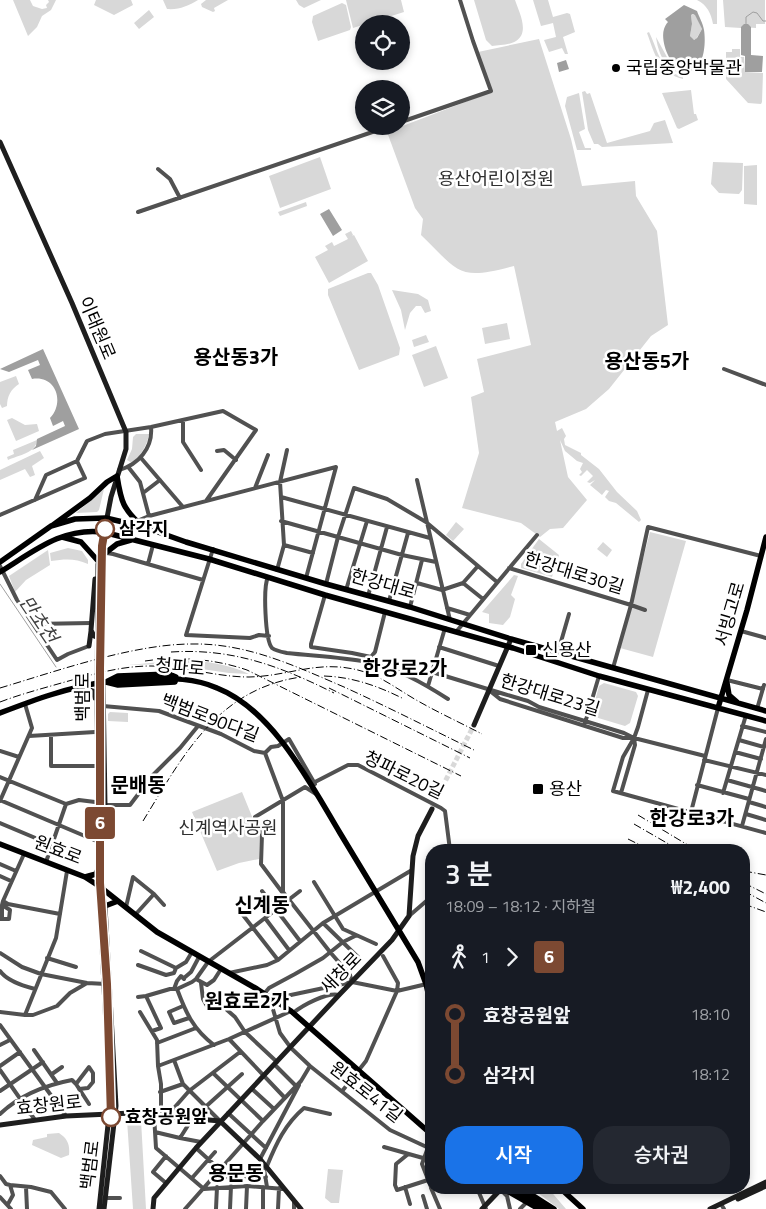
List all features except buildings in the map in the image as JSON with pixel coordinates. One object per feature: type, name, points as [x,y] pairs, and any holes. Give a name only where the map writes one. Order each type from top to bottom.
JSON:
[{"type":"main road","name":"이태원로","points":[[0,142],[72,303],[126,432],[126,446],[103,532]]},
{"type":"main road","points":[[118,473],[121,499],[125,508],[144,527]]},
{"type":"main road","points":[[51,526],[90,498],[118,473]]},
{"type":"main road","name":"한강대로","points":[[0,562],[51,526],[75,519],[106,518],[144,527],[278,570],[410,607],[511,639],[766,711]]},
{"type":"main road","name":"한강대로","points":[[1,570],[60,536],[79,532],[103,532],[209,559],[324,595],[507,646],[599,676],[766,721]]},
{"type":"main road","name":"백범로","points":[[103,532],[99,561],[98,605],[99,886],[104,908],[112,1084]]},
{"type":"main road","points":[[60,536],[81,542],[99,561],[102,578],[102,636],[96,638],[89,646]]},
{"type":"main road","name":"서빙고로","points":[[718,708],[766,537]]},
{"type":"main road","points":[[89,646],[94,587],[99,561],[110,548],[132,540]]},
{"type":"main road","points":[[91,621],[102,620]]},
{"type":"main road","points":[[91,630],[96,638]]},
{"type":"main road","points":[[474,725],[511,639]]},
{"type":"main road","points":[[169,674],[176,677],[173,683],[118,685],[105,682],[118,676],[169,674]]},
{"type":"main road","name":"청파로","points":[[0,713],[46,696],[118,680],[172,678],[192,680],[208,684],[232,694],[252,709],[272,728],[309,783],[376,891],[425,976]]},
{"type":"main road","points":[[727,681],[729,695],[733,700],[741,704]]},
{"type":"main road","points":[[99,830],[104,819],[103,706],[105,682]]},
{"type":"main road","points":[[81,687],[94,691],[95,820],[99,830]]},
{"type":"main road","name":"새창로","points":[[153,1209],[154,1198],[201,1142],[399,931],[409,916],[415,845],[432,809]]},
{"type":"main road","name":"원효로","points":[[0,844],[85,877],[158,932],[292,1012],[425,1129]]},
{"type":"main road","points":[[85,877],[96,874],[99,867]]},
{"type":"main road","points":[[104,908],[118,901]]},
{"type":"main road","name":"백범로","points":[[104,1209],[113,1114],[110,996],[107,983]]},
{"type":"main road","name":"효창원로","points":[[0,1125],[66,1116],[132,1113],[220,1121]]},
{"type":"main road","points":[[220,1121],[260,1159],[265,1168],[301,1209]]},
{"type":"main road","name":"백범로","points":[[99,1209],[110,1141]]},
{"type":"main road","points":[[750,1191],[766,1182]]},
{"type":"main road","points":[[750,1193],[766,1186]]},
{"type":"main road","points":[[484,1208],[497,1194]]},
{"type":"main road","points":[[513,1194],[527,1202],[537,1203]]},
{"type":"main road","points":[[520,1194],[548,1209]]},
{"type":"main road","points":[[523,1194],[537,1203],[554,1209]]},
{"type":"main road","points":[[527,1194],[543,1209]]},
{"type":"main road","points":[[567,1194],[583,1209]]},
{"type":"main road","points":[[721,1207],[744,1194]]},
{"type":"main road","points":[[710,1209],[721,1207],[749,1194]]},
{"type":"street","points":[[410,119],[491,91],[460,0]]},
{"type":"street","points":[[138,212],[364,135]]},
{"type":"street","points":[[158,169],[170,179],[180,198]]},
{"type":"street","points":[[724,369],[766,385]]},
{"type":"street","points":[[35,500],[46,474],[78,461],[87,441],[105,434],[126,432],[223,411],[256,430],[206,501]]},
{"type":"street","points":[[184,420],[183,442],[201,470]]},
{"type":"street","points":[[118,473],[129,468],[141,458],[149,443],[152,433],[151,427]]},
{"type":"street","points":[[217,451],[224,450],[236,460]]},
{"type":"street","points":[[278,570],[284,546],[280,482],[287,450]]},
{"type":"street","points":[[255,488],[268,455]]},
{"type":"street","points":[[141,458],[183,507]]},
{"type":"street","points":[[0,515],[85,478],[78,461]]},
{"type":"street","points":[[137,521],[149,516],[336,467],[306,578]]},
{"type":"street","points":[[129,468],[140,482],[149,516]]},
{"type":"street","points":[[143,493],[160,480]]},
{"type":"street","points":[[417,480],[450,620]]},
{"type":"street","points":[[326,584],[338,537],[354,488],[387,499],[426,522],[497,582]]},
{"type":"street","points":[[281,497],[430,538]]},
{"type":"street","points":[[346,590],[367,521]]},
{"type":"street","points":[[281,522],[402,555],[436,562]]},
{"type":"street","points":[[368,596],[387,527]]},
{"type":"street","name":"한강대로30길","points":[[613,668],[631,605],[648,527],[761,556]]},
{"type":"street","points":[[389,601],[408,533]]},
{"type":"street","points":[[456,632],[537,535]]},
{"type":"street","points":[[148,564],[154,545]]},
{"type":"street","points":[[284,546],[313,553]]},
{"type":"street","points":[[212,549],[186,635],[250,638],[259,635],[269,636]]},
{"type":"street","points":[[106,553],[203,580]]},
{"type":"street","points":[[410,607],[422,560]]},
{"type":"street","points":[[417,583],[442,590],[463,583],[478,566]]},
{"type":"street","name":"한강대로30길","points":[[509,568],[631,605]]},
{"type":"street","points":[[1,570],[17,600],[57,660],[89,646]]},
{"type":"street","points":[[268,577],[264,591],[269,636],[274,650],[368,662],[403,674],[428,686],[448,699]]},
{"type":"street","points":[[463,583],[483,599]]},
{"type":"street","points":[[324,595],[311,644],[312,648],[352,652],[371,657]]},
{"type":"street","points":[[631,605],[645,610]]},
{"type":"street","points":[[447,608],[470,615]]},
{"type":"street","points":[[368,662],[375,652],[385,612]]},
{"type":"street","points":[[558,652],[569,614]]},
{"type":"street","points":[[33,624],[91,621]]},
{"type":"street","points":[[428,686],[444,628]]},
{"type":"street","points":[[741,631],[766,638]]},
{"type":"street","points":[[438,647],[499,666]]},
{"type":"street","points":[[432,672],[489,690]]},
{"type":"street","points":[[585,723],[599,676]]},
{"type":"street","points":[[727,681],[764,687],[757,708]]},
{"type":"street","name":"한강대로23길","points":[[489,690],[528,701],[539,707],[623,738],[634,738],[766,775]]},
{"type":"street","points":[[648,690],[634,738],[623,757],[613,791],[766,833]]},
{"type":"street","points":[[24,704],[32,728],[0,801],[99,842]]},
{"type":"street","name":"백범로90다길","points":[[95,706],[159,711],[221,734],[254,751],[265,753],[283,801]]},
{"type":"street","points":[[691,812],[718,708]]},
{"type":"street","points":[[724,793],[746,715]]},
{"type":"street","points":[[104,805],[130,806],[152,776],[180,748],[198,726]]},
{"type":"street","points":[[742,726],[766,732]]},
{"type":"street","points":[[29,736],[95,732]]},
{"type":"street","points":[[51,734],[51,766],[95,766]]},
{"type":"street","points":[[621,793],[635,745],[634,738]]},
{"type":"street","points":[[265,753],[271,747],[278,746],[289,739],[309,783],[255,817],[262,834],[261,864],[350,975],[352,982]]},
{"type":"street","points":[[742,826],[764,753],[766,739]]},
{"type":"street","points":[[739,740],[764,747]]},
{"type":"street","points":[[0,751],[19,757]]},
{"type":"street","points":[[735,752],[761,759]]},
{"type":"street","name":"청파로20길","points":[[309,783],[348,765],[358,765],[445,811],[449,844]]},
{"type":"street","points":[[0,777],[66,804],[79,800],[95,802]]},
{"type":"street","points":[[727,780],[766,790]]},
{"type":"street","points":[[697,786],[766,807]]},
{"type":"street","points":[[283,801],[283,892]]},
{"type":"street","points":[[46,862],[66,804]]},
{"type":"street","points":[[746,814],[766,820]]},
{"type":"street","points":[[0,823],[52,845]]},
{"type":"street","points":[[2,903],[10,910],[9,919],[1,919],[2,903],[5,892],[24,854]]},
{"type":"street","points":[[0,864],[16,871]]},
{"type":"street","points":[[228,973],[266,965],[278,960],[323,923],[412,870]]},
{"type":"street","points":[[25,1015],[56,938],[67,871]]},
{"type":"street","points":[[0,876],[11,881]]},
{"type":"street","points":[[126,907],[133,877],[164,905]]},
{"type":"street","points":[[314,882],[343,929],[376,944]]},
{"type":"street","points":[[0,890],[5,892]]},
{"type":"street","points":[[262,891],[300,941]]},
{"type":"street","points":[[138,996],[146,996],[189,984],[196,979],[208,962],[300,891]]},
{"type":"street","points":[[135,915],[154,894]]},
{"type":"street","name":"새창로","points":[[409,916],[425,902]]},
{"type":"street","points":[[2,903],[60,914]]},
{"type":"street","points":[[239,910],[278,960]]},
{"type":"street","points":[[265,918],[289,950]]},
{"type":"street","name":"새창로","points":[[323,923],[360,958]]},
{"type":"street","points":[[264,994],[269,988],[296,974],[355,936]]},
{"type":"street","points":[[141,951],[176,968]]},
{"type":"street","points":[[138,964],[166,975],[174,973],[176,968],[186,962],[192,952]]},
{"type":"street","points":[[0,953],[22,967],[41,974],[87,983],[107,983]]},
{"type":"street","points":[[343,1090],[366,1061],[398,991],[398,982],[383,956]]},
{"type":"street","points":[[199,957],[191,972],[184,978],[181,976],[177,981],[175,989],[189,1018],[196,1028],[214,1045]]},
{"type":"street","points":[[48,958],[76,967]]},
{"type":"street","points":[[196,979],[206,985],[214,980],[220,969]]},
{"type":"street","points":[[0,971],[14,982],[35,989]]},
{"type":"street","points":[[184,978],[189,984]]},
{"type":"street","points":[[201,982],[203,999],[207,1006]]},
{"type":"street","points":[[291,1048],[280,1033],[272,999],[352,982],[398,991],[425,985]]},
{"type":"street","points":[[0,1012],[25,1015],[57,1006],[70,993],[87,983]]},
{"type":"street","points":[[158,1066],[229,1039],[333,993],[339,994]]},
{"type":"street","points":[[146,996],[161,1028],[152,1032]]},
{"type":"street","points":[[183,1006],[169,1012],[174,1024],[189,1018]]},
{"type":"street","points":[[227,1010],[296,1086]]},
{"type":"street","points":[[140,1012],[157,1043],[160,1092],[164,1116]]},
{"type":"street","points":[[0,1025],[66,1116]]},
{"type":"street","points":[[157,1043],[196,1028]]},
{"type":"street","points":[[229,1039],[285,1098]]},
{"type":"street","points":[[0,1045],[10,1040]]},
{"type":"street","name":"원효로41길","points":[[291,1048],[310,1066],[343,1090],[390,1130],[425,1146]]},
{"type":"street","points":[[34,1050],[58,1083]]},
{"type":"street","points":[[0,1066],[20,1052]]},
{"type":"street","points":[[164,1116],[189,1091],[240,1052]]},
{"type":"street","points":[[174,1060],[183,1084],[220,1121]]},
{"type":"street","points":[[0,1091],[43,1062]]},
{"type":"street","points":[[260,1159],[310,1066]]},
{"type":"street","points":[[52,1074],[62,1067]]},
{"type":"street","points":[[76,1084],[88,1067],[93,1074],[93,1082],[88,1088],[79,1088]]},
{"type":"street","points":[[0,1070],[35,1120]]},
{"type":"street","points":[[213,1073],[262,1121]]},
{"type":"street","points":[[180,1138],[192,1119],[242,1074]]},
{"type":"street","points":[[0,1114],[20,1099],[45,1086],[72,1080],[90,1104]]},
{"type":"street","points":[[185,1209],[262,1121],[301,1081]]},
{"type":"street","points":[[160,1092],[183,1084]]},
{"type":"street","points":[[252,1089],[274,1109]]},
{"type":"street","points":[[30,1114],[54,1101]]},
{"type":"street","points":[[263,1209],[265,1168],[280,1136],[304,1108],[330,1114]]},
{"type":"street","points":[[228,1113],[266,1148]]},
{"type":"street","points":[[154,1115],[156,1148],[204,1189]]},
{"type":"street","points":[[155,1132],[201,1142]]},
{"type":"street","points":[[384,1147],[423,1158]]},
{"type":"street","points":[[196,1148],[220,1170]]},
{"type":"street","points":[[192,1178],[214,1152]]},
{"type":"street","points":[[407,1154],[396,1164],[395,1185],[397,1190],[425,1181]]},
{"type":"street","points":[[425,1155],[423,1158],[425,1173]]},
{"type":"street","points":[[166,1156],[153,1172],[166,1183]]},
{"type":"street","points":[[0,1176],[6,1184],[51,1192],[65,1209]]},
{"type":"street","points":[[212,1179],[243,1176],[266,1177]]},
{"type":"street","points":[[243,1176],[246,1209]]},
{"type":"street","points":[[8,1204],[14,1195],[10,1185]]},
{"type":"street","points":[[230,1209],[231,1186]]},
{"type":"street","points":[[204,1189],[245,1186],[286,1190]]},
{"type":"street","points":[[26,1187],[26,1209]]},
{"type":"street","points":[[216,1209],[217,1187]]},
{"type":"street","points":[[404,1187],[410,1204]]},
{"type":"street","points":[[278,1209],[279,1188]]},
{"type":"street","points":[[434,1194],[440,1209]]},
{"type":"street","points":[[479,1194],[484,1208]]},
{"type":"street","points":[[506,1194],[510,1209]]},
{"type":"street","points":[[423,1196],[427,1209]]},
{"type":"street","points":[[0,1197],[11,1209]]},
{"type":"street","name":"백범로","points":[[106,1198],[120,1198]]},
{"type":"street","points":[[294,1199],[294,1209]]},
{"type":"street","points":[[520,1209],[527,1202]]},
{"type":"green space","points":[[13,0],[30,0],[33,6],[42,9],[47,8],[48,0],[56,0],[51,10],[42,16],[37,27],[28,36]]},
{"type":"green space","points":[[96,0],[131,0],[133,5],[114,15],[94,5]]},
{"type":"green space","points":[[163,0],[198,0],[183,7],[167,9]]},
{"type":"green space","points":[[206,0],[228,0],[214,8],[215,11],[213,12],[202,7],[201,4]]},
{"type":"green space","points":[[296,0],[321,0],[304,8]]},
{"type":"green space","points":[[346,0],[401,0],[404,12],[394,15],[355,15],[355,27],[353,28]]},
{"type":"green space","points":[[474,0],[515,0],[523,27],[520,37],[511,43],[492,46],[486,40]]},
{"type":"green space","points":[[533,0],[548,0],[553,17],[567,13],[570,14],[575,32],[563,37],[568,54],[565,54],[562,48],[549,52],[544,40],[556,37],[553,23],[541,26]]},
{"type":"green space","points":[[697,0],[717,0],[717,24],[713,24],[708,10]]},
{"type":"green space","points":[[723,0],[765,0],[765,24],[756,24],[756,28],[725,27]]},
{"type":"green space","points":[[342,3],[346,5],[350,30],[318,41],[312,22],[313,16]]},
{"type":"green space","points":[[149,10],[154,17],[139,29],[134,23]]},
{"type":"green space","points":[[695,14],[702,29],[696,39],[693,40],[690,36],[691,15]]},
{"type":"green space","points":[[649,32],[664,65],[675,74],[683,77],[683,79],[663,68],[653,49],[647,33]]},
{"type":"green space","points":[[656,37],[673,68],[679,73],[666,63],[658,48]]},
{"type":"green space","name":"용산어린이정원","points":[[539,39],[571,139],[582,186],[635,181],[636,196],[657,231],[668,325],[651,336],[609,389],[586,409],[555,422],[557,431],[562,428],[566,436],[564,439],[565,445],[581,453],[599,469],[617,492],[637,511],[641,520],[639,522],[616,503],[609,501],[605,497],[609,491],[606,490],[602,495],[590,485],[595,480],[590,483],[587,482],[593,476],[587,470],[581,476],[579,475],[582,472],[580,469],[583,463],[577,461],[565,451],[560,440],[568,477],[587,500],[563,528],[550,529],[540,537],[521,523],[462,508],[479,453],[471,397],[484,392],[477,359],[531,345],[514,266],[481,273],[470,273],[461,270],[444,258],[421,235],[423,219],[415,208],[388,135],[410,135],[410,123],[491,92],[478,52]]},
{"type":"green space","points":[[732,49],[740,49],[740,57],[744,57],[745,72],[763,73],[761,104],[748,103],[726,79],[726,52],[732,52]]},
{"type":"green space","points":[[691,90],[694,114],[696,114],[698,120],[679,129],[662,93]]},
{"type":"green space","points":[[585,91],[587,94],[590,93],[607,143],[650,131],[654,123],[665,120],[673,143],[602,147],[594,144],[588,130],[582,92]]},
{"type":"green space","points":[[579,93],[585,129],[579,132],[585,148],[591,148],[591,150],[577,150],[565,106],[567,97]]},
{"type":"green space","points":[[320,157],[331,189],[280,208],[269,176]]},
{"type":"green space","points":[[713,162],[743,163],[742,190],[739,194],[719,193],[711,184]]},
{"type":"green space","points":[[757,165],[757,205],[744,204],[744,166]]},
{"type":"green space","points":[[306,202],[307,206],[280,216],[278,212]]},
{"type":"green space","points":[[351,231],[352,236],[354,235],[368,261],[329,283],[315,257],[328,250],[325,246],[332,242],[334,246],[348,239],[345,234]]},
{"type":"green space","points":[[371,273],[378,285],[400,348],[399,355],[359,370],[328,295],[328,289]]},
{"type":"green space","points":[[392,290],[418,294],[428,300],[431,311],[425,313],[421,306],[416,306],[410,313],[405,330],[401,310]]},
{"type":"green space","points":[[507,323],[510,339],[485,344],[482,328]]},
{"type":"green space","points":[[426,335],[429,342],[414,347],[412,340]]},
{"type":"green space","points":[[436,346],[448,378],[424,387],[412,355]]},
{"type":"green space","points":[[16,376],[19,384],[10,393],[7,406],[2,408],[0,404],[0,382]]},
{"type":"green space","points":[[12,418],[25,425],[37,424],[39,431],[16,441],[7,420]]},
{"type":"green space","points":[[136,434],[149,434],[143,450],[132,463],[127,460],[132,449],[133,437]]},
{"type":"green space","points":[[37,440],[34,448],[30,451],[8,460],[7,457],[14,454],[13,450]]},
{"type":"green space","points":[[40,451],[44,458],[32,466],[35,475],[30,477],[25,469],[0,480],[0,470]]},
{"type":"green space","points":[[104,489],[97,512],[76,513]]},
{"type":"green space","points":[[456,522],[464,529],[453,541],[446,535]]},
{"type":"green space","points":[[650,532],[686,541],[653,657],[620,648]]},
{"type":"green space","points":[[539,539],[559,555],[552,577],[521,568],[521,564]]},
{"type":"green space","points":[[603,542],[612,550],[607,557],[597,549]]},
{"type":"green space","points":[[68,548],[82,551],[88,560],[88,564],[70,560],[51,561],[50,553]]},
{"type":"green space","points":[[48,550],[50,565],[26,580],[15,592],[9,576]]},
{"type":"green space","points":[[514,575],[518,576],[511,595],[515,599],[510,617],[503,625],[489,623],[489,614],[482,612]]},
{"type":"green space","points":[[183,660],[217,664],[249,674],[168,664],[128,665]]},
{"type":"green space","points":[[604,683],[636,692],[638,696],[630,723],[625,726],[595,717],[592,712],[599,686]]},
{"type":"green space","points":[[110,712],[128,713],[128,722],[108,721],[108,714]]},
{"type":"green space","name":"신계역사공원","points":[[242,792],[260,836],[259,859],[239,863],[217,871],[192,812]]},
{"type":"green space","points":[[127,1120],[141,1120],[146,1209],[133,1209]]},
{"type":"green space","points":[[59,1133],[68,1142],[69,1155],[61,1158],[32,1145],[33,1140],[47,1137],[47,1134]]},
{"type":"green space","points":[[328,1169],[343,1170],[339,1203],[331,1203],[325,1198]]},
{"type":"green space","points":[[539,1194],[553,1194],[566,1209],[559,1209]]},
{"type":"shaded area","points":[[684,5],[697,11],[702,22],[705,42],[700,63],[692,71],[680,69],[667,54],[663,40],[664,29],[668,22],[665,19]],"holes":[[[691,15],[695,15],[702,29],[694,40],[690,36]]]},
{"type":"shaded area","points":[[744,24],[748,24],[751,27],[751,55],[763,56],[762,72],[745,72],[745,56],[741,55],[741,27]]},
{"type":"shaded area","points":[[566,60],[569,69],[559,72],[557,63]]},
{"type":"shaded area","points":[[329,209],[342,230],[333,236],[320,214]]},
{"type":"shaded area","points":[[43,349],[79,429],[32,450],[36,446],[37,439],[65,426],[63,421],[53,426],[50,418],[55,412],[57,405],[56,391],[47,381],[32,379],[28,370],[40,365],[38,360],[9,372],[0,369]]},
{"type":"waterway","points":[[746,24],[746,17],[753,12],[757,13],[763,21],[766,21]]},
{"type":"waterway","name":"만초천","points":[[0,584],[56,667]]},
{"type":"tunnel","points":[[432,807],[474,725]]},
{"type":"railway","points":[[0,688],[120,653],[145,648],[192,644],[232,647],[270,657],[307,671],[474,750]]},
{"type":"railway","points":[[171,652],[215,653],[255,661],[275,667],[334,693]]},
{"type":"railway","points":[[145,661],[171,659],[210,661],[247,670],[461,776]]},
{"type":"railway","points":[[0,702],[86,676],[129,667],[163,666],[237,677],[264,676],[320,667],[334,667],[349,668],[372,675],[482,734]]},
{"type":"railway","points":[[324,676],[345,678],[365,683],[404,699]]},
{"type":"railway","points":[[143,821],[188,750],[225,711],[246,695],[272,684],[301,677]]},
{"type":"railway","points":[[329,688],[470,758]]},
{"type":"railway","points":[[638,815],[686,844]]},
{"type":"railway","points":[[634,824],[669,844]]},
{"type":"railway","points":[[628,839],[638,844]]},
{"type":"railway","points":[[750,872],[766,875]]},
{"type":"railway","points":[[750,886],[766,894]]},
{"type":"railway","points":[[750,894],[766,903]]},
{"type":"railway","points":[[750,906],[766,912]]},
{"type":"metro line","name":"6","points":[[105,529],[102,546],[100,668],[100,883],[107,984],[111,1117]]},
{"type":"place","name":"국립중앙박물관","points":[[616,68]]},
{"type":"place","name":"삼각지","points":[[105,529]]},
{"type":"place","name":"신용산","points":[[531,650]]},
{"type":"place","name":"용산","points":[[538,789]]},
{"type":"place","name":"효창공원앞","points":[[111,1117]]},
{"type":"district","name":"용산동3가","points":[[236,357]]},
{"type":"district","name":"용산동5가","points":[[647,361]]},
{"type":"district","name":"한강로2가","points":[[405,668]]},
{"type":"district","name":"문배동","points":[[138,785]]},
{"type":"district","name":"한강로3가","points":[[692,818]]},
{"type":"district","name":"신계동","points":[[262,905]]},
{"type":"district","name":"원효로2가","points":[[247,1001]]},
{"type":"district","name":"용문동","points":[[236,1173]]}]
